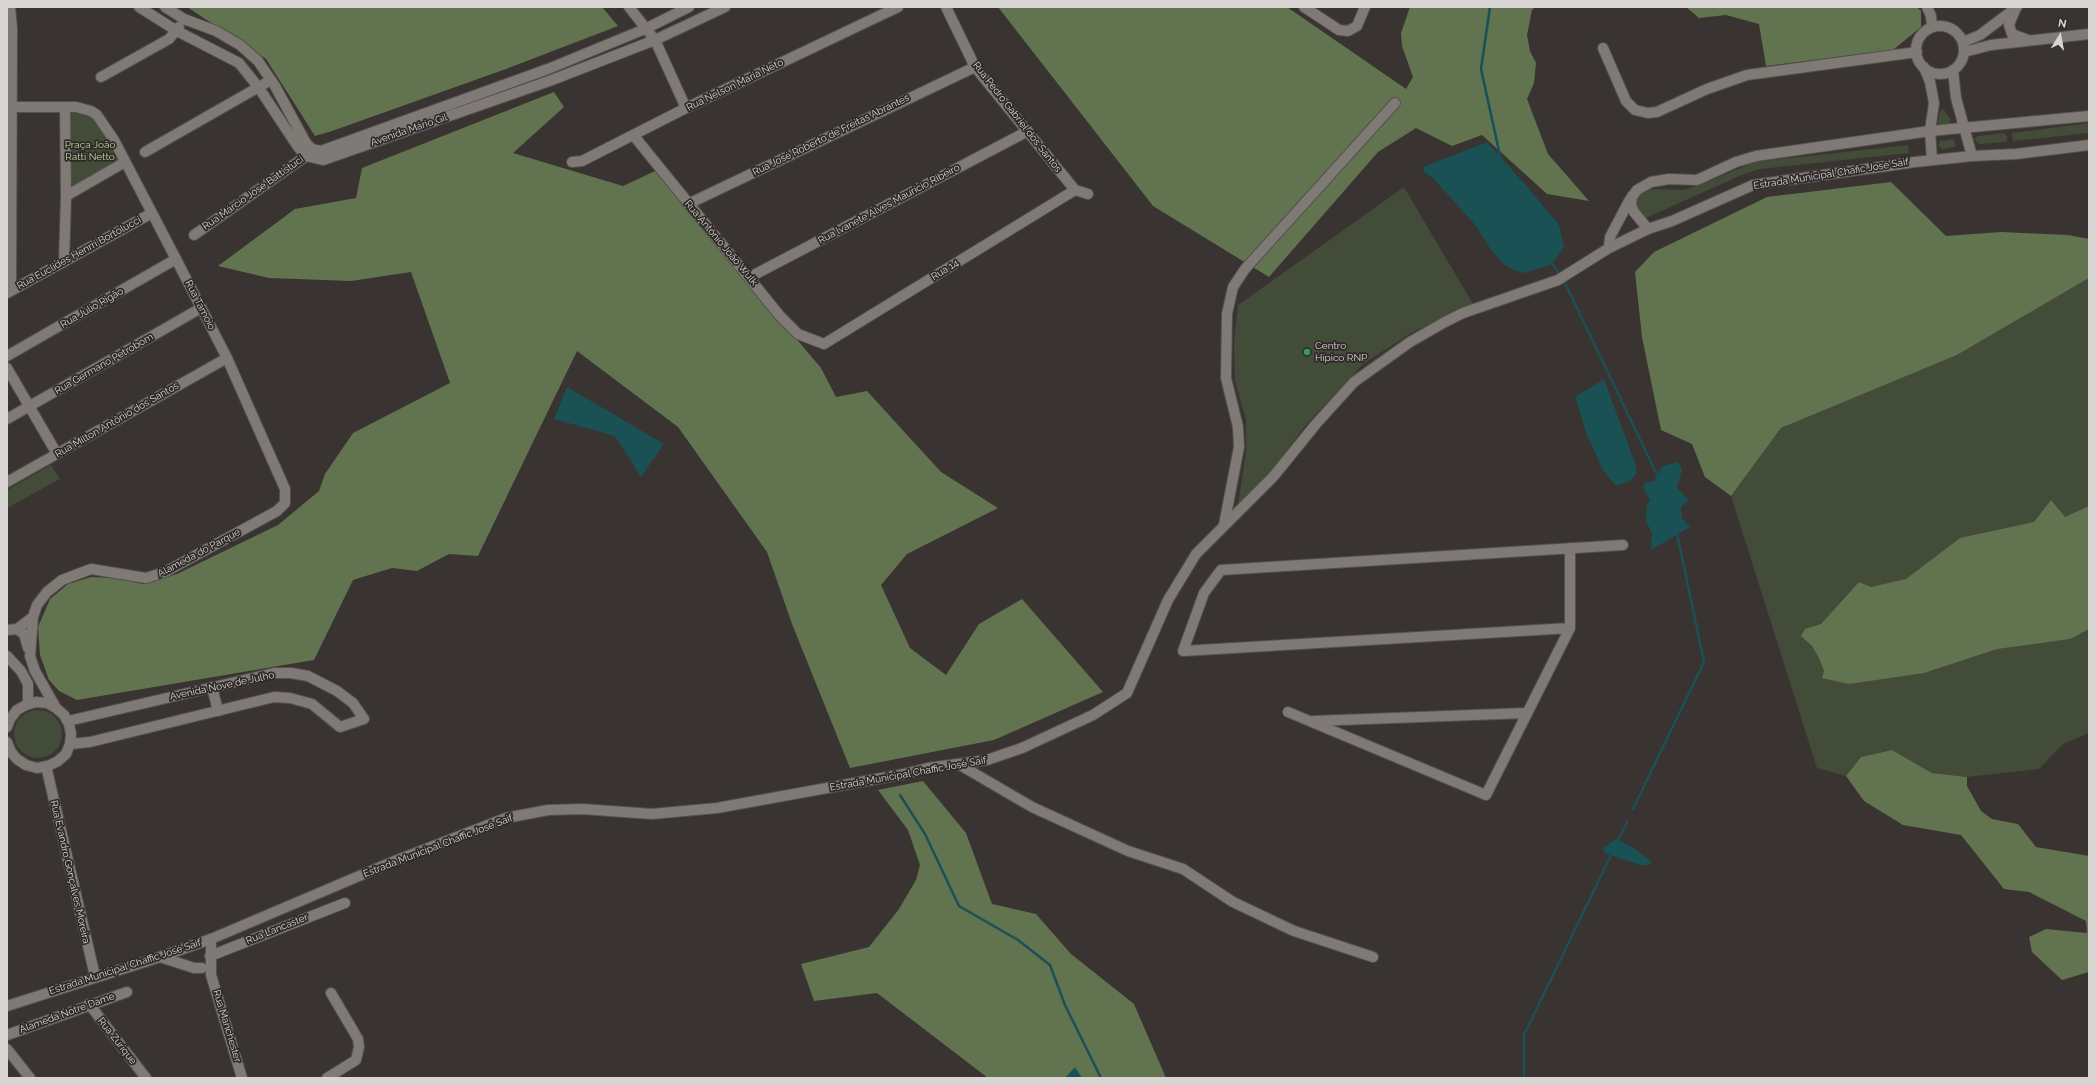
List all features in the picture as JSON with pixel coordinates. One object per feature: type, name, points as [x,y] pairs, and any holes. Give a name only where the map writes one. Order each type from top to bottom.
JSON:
[{"type":"street","points":[[9,292],[10,7]]},
{"type":"street","points":[[139,7],[177,31],[239,63],[259,88],[298,147],[309,153]]},
{"type":"street","points":[[165,7],[184,19],[216,31],[240,45],[258,61],[272,80],[306,143],[309,153]]},
{"type":"street","points":[[629,7],[655,40],[686,108]]},
{"type":"street","name":"Avenida Mário Gil","points":[[449,111],[645,29],[689,7]]},
{"type":"street","name":"Avenida Mário Gil","points":[[309,153],[378,136],[449,111],[552,80],[655,40],[725,7]]},
{"type":"street","name":"Rua Nelson Maria Neto","points":[[572,162],[582,161],[634,136],[686,108],[898,7]]},
{"type":"street","name":"Rua Pedro Gabriel dos Santos","points":[[946,7],[975,67],[1075,190]]},
{"type":"street","points":[[1304,7],[1338,30],[1348,31],[1357,26],[1365,7]]},
{"type":"street","points":[[1927,7],[1931,16],[1932,27]]},
{"type":"street","points":[[1962,42],[1980,35],[2016,7]]},
{"type":"street","points":[[2016,7],[2008,25],[2012,34],[2025,40],[2047,40]]},
{"type":"street","points":[[102,77],[170,39],[184,19]]},
{"type":"street","points":[[1924,67],[1941,73],[1953,70],[1960,62],[1964,52],[1962,42],[1957,33],[1948,27],[1932,27],[1920,37],[1917,52],[1919,60],[1924,67],[1934,103],[1930,132],[1932,160]]},
{"type":"street","points":[[1964,52],[1983,46],[2047,40],[2089,34]]},
{"type":"street","points":[[1603,48],[1626,102],[1635,110],[1648,113],[1662,110],[1707,89],[1747,75],[1917,52]]},
{"type":"street","name":"Rua José Roberto de Freitas Abrantes","points":[[688,204],[975,67]]},
{"type":"street","points":[[548,69],[552,80]]},
{"type":"street","points":[[1953,70],[1956,98],[1972,156]]},
{"type":"street","points":[[145,152],[272,80]]},
{"type":"street","points":[[1224,525],[1239,447],[1238,427],[1226,378],[1227,314],[1233,287],[1245,269],[1395,102]]},
{"type":"street","points":[[9,107],[65,107],[66,196],[64,262]]},
{"type":"street","name":"Rua Tamoio","points":[[65,107],[84,109],[97,115],[107,129],[227,358],[285,489],[285,503]]},
{"type":"street","points":[[1610,248],[1610,237],[1632,196],[1640,187],[1651,182],[1669,179],[1697,180],[1736,162],[1756,156],[1930,132],[2089,116]]},
{"type":"street","name":"Rua lvanete Alves Maurício Ribeiro","points":[[750,277],[1028,132]]},
{"type":"street","name":"Rua Antônio João Wulk","points":[[634,136],[688,204],[750,277],[780,316],[798,334],[814,342]]},
{"type":"street","name":"Estrada Municipal Chafic José Saif","points":[[1610,248],[1648,229],[1672,221],[1753,185],[1932,160],[2016,154],[2089,145]]},
{"type":"street","name":"Rua Márcio José Battistuci","points":[[194,235],[309,153]]},
{"type":"street","points":[[66,196],[125,162]]},
{"type":"street","points":[[1075,190],[1088,194]]},
{"type":"street","name":"Rua 14","points":[[814,342],[824,344],[838,336],[1075,190]]},
{"type":"street","points":[[1632,196],[1631,206],[1648,229]]},
{"type":"street","name":"Rua Euclides Henrri Bortolucci","points":[[9,292],[152,213]]},
{"type":"street","name":"Estrada Municipal Chaffic José Saif","points":[[7,1006],[95,976],[160,958],[211,939],[392,862],[506,818],[548,810],[582,809],[652,814],[717,808],[881,779],[928,768],[960,765],[987,760],[1022,748],[1093,715],[1127,693],[1168,600],[1196,554],[1272,477],[1316,424],[1354,382],[1410,342],[1445,322],[1463,313],[1558,280],[1610,248]]},
{"type":"street","name":"Rua Júlio Rigão","points":[[7,356],[176,259]]},
{"type":"street","name":"Rua Germano Petrobom","points":[[7,419],[202,308]]},
{"type":"street","name":"Rua Milton Antônio dos Santos","points":[[7,482],[227,358]]},
{"type":"street","points":[[7,368],[57,454]]},
{"type":"street","name":"Alameda do Parque","points":[[56,708],[34,671],[30,656],[33,617],[37,605],[47,592],[62,580],[76,573],[91,569],[110,571],[132,577],[146,578],[165,572],[277,511],[285,503]]},
{"type":"street","points":[[1570,628],[1183,651],[1204,593],[1221,570],[1623,545]]},
{"type":"street","points":[[1288,712],[1486,795],[1570,628],[1570,548]]},
{"type":"street","points":[[10,630],[33,617]]},
{"type":"street","points":[[10,630],[24,634],[30,656]]},
{"type":"street","points":[[7,656],[21,671],[28,684],[28,704]]},
{"type":"street","name":"Avenida Nove de Julho","points":[[68,720],[274,673],[291,673],[302,675],[323,682],[353,703],[364,719],[340,727],[312,704],[290,698],[274,697],[90,742],[70,744]]},
{"type":"street","points":[[212,687],[218,711]]},
{"type":"street","points":[[7,724],[17,710],[28,704],[36,702],[47,703],[56,708],[68,720],[71,734],[70,744],[66,754],[58,761],[37,768],[12,760],[7,742]]},
{"type":"street","points":[[1311,721],[1527,713]]},
{"type":"street","points":[[960,765],[1032,807],[1128,851],[1183,869],[1233,902],[1294,931],[1373,957]]},
{"type":"street","name":"Rua Evandro Gonçalves Moreira","points":[[46,766],[95,976]]},
{"type":"street","name":"Rua Lancaster","points":[[202,968],[210,959],[345,903]]},
{"type":"street","name":"Rua Manchester","points":[[211,939],[211,975],[242,1078]]},
{"type":"street","points":[[160,958],[194,968],[202,968],[211,975]]},
{"type":"street","name":"Alameda Notre Dame","points":[[7,1035],[89,1004],[127,992]]},
{"type":"street","points":[[327,1078],[356,1060],[360,1047],[358,1039],[331,993]]},
{"type":"street","name":"Rua Zurique","points":[[89,1004],[146,1078]]},
{"type":"street","points":[[7,1049],[30,1078]]},
{"type":"green space","points":[[187,7],[602,7],[618,26],[506,69],[315,136],[266,59]]},
{"type":"green space","points":[[998,7],[1287,7],[1406,89],[1413,77],[1402,46],[1401,33],[1410,7],[1535,7],[1532,10],[1527,35],[1530,51],[1536,63],[1534,83],[1527,99],[1548,154],[1589,201],[1547,194],[1482,135],[1452,146],[1416,128],[1378,152],[1269,277],[1153,206]]},
{"type":"green space","points":[[1686,7],[1917,7],[1921,11],[1921,27],[1893,50],[1766,66],[1759,24],[1726,15],[1699,18]]},
{"type":"green space","points":[[554,92],[564,107],[513,153],[623,186],[655,171],[821,368],[836,397],[867,391],[941,472],[998,508],[907,554],[881,585],[910,648],[946,675],[979,624],[1022,599],[1103,692],[994,740],[850,768],[792,624],[767,552],[678,427],[577,351],[478,556],[449,554],[417,571],[392,568],[353,580],[314,660],[77,700],[59,691],[49,680],[40,655],[38,627],[50,599],[68,584],[91,577],[115,578],[143,584],[177,574],[278,525],[319,491],[325,474],[353,433],[450,383],[411,272],[351,281],[269,278],[218,266],[295,209],[356,198],[362,168]]},
{"type":"green space","name":"Praça João Ratti Netto","points":[[66,109],[97,118],[122,161],[68,191]]},
{"type":"green space","points":[[1943,109],[1951,120],[1949,125],[1939,125],[1938,122],[1940,111]]},
{"type":"green space","points":[[2089,123],[2089,133],[2013,141],[2012,133]]},
{"type":"green space","points":[[2003,133],[2007,136],[2007,141],[2005,142],[1979,144],[1974,139],[1978,136]]},
{"type":"green space","points":[[1954,139],[1956,145],[1954,147],[1942,149],[1938,145],[1940,141]]},
{"type":"green space","points":[[1908,145],[1909,153],[1760,169],[1744,174],[1648,217],[1643,218],[1638,214],[1634,200],[1641,193],[1651,189],[1683,190],[1703,184],[1754,162]]},
{"type":"green space","points":[[1891,182],[1946,236],[2001,232],[2068,235],[2089,239],[2089,278],[1957,355],[1781,428],[1731,496],[1705,477],[1692,444],[1661,430],[1642,337],[1635,272],[1654,252],[1767,197]]},
{"type":"green space","name":"Centro Hípico RNP","points":[[1404,187],[1473,304],[1411,333],[1363,364],[1306,425],[1264,481],[1238,506],[1246,451],[1246,420],[1235,381],[1234,341],[1238,305]]},
{"type":"green space","points":[[2089,278],[2089,733],[2063,744],[2039,769],[1967,777],[1932,773],[1892,750],[1861,757],[1846,776],[1817,768],[1731,496],[1781,428],[1957,355]]},
{"type":"green space","points":[[51,465],[60,479],[7,508],[7,490]]},
{"type":"green space","points":[[2051,500],[2065,517],[2089,506],[2089,629],[2070,639],[1997,649],[1924,673],[1849,684],[1822,678],[1824,671],[1819,658],[1812,646],[1801,636],[1805,629],[1821,624],[1859,582],[1871,587],[1906,579],[1960,538],[2034,522]]},
{"type":"green space","points":[[33,710],[43,710],[52,714],[58,720],[61,725],[61,743],[52,754],[43,758],[33,758],[24,754],[18,748],[14,739],[14,729],[18,720],[24,714]]},
{"type":"green space","points":[[1892,750],[1932,773],[1967,777],[1967,786],[1981,811],[1992,819],[2018,824],[2036,847],[2089,856],[2089,972],[2062,980],[2032,952],[2029,937],[2046,929],[2087,933],[2086,921],[2029,892],[2004,889],[1961,835],[1903,825],[1864,801],[1846,776],[1861,757]]},
{"type":"green space","points":[[923,781],[966,833],[992,904],[1036,914],[1071,954],[1134,1004],[1166,1078],[988,1078],[877,993],[814,1001],[801,964],[869,947],[899,909],[916,880],[920,865],[908,830],[878,790]]},
{"type":"water","points":[[1487,142],[1559,225],[1564,247],[1552,264],[1525,273],[1516,271],[1505,265],[1491,250],[1476,226],[1434,179],[1424,172],[1423,167]]},
{"type":"water","points":[[1604,379],[1636,466],[1636,474],[1630,481],[1616,486],[1603,470],[1587,435],[1575,397]]},
{"type":"water","points":[[567,387],[664,444],[641,477],[615,436],[554,419]]},
{"type":"water","points":[[1678,462],[1682,469],[1677,488],[1689,500],[1681,507],[1682,518],[1690,527],[1651,550],[1652,533],[1646,521],[1647,505],[1650,500],[1643,486],[1647,482],[1654,482],[1663,466]]},
{"type":"water","points":[[1616,839],[1634,848],[1652,862],[1649,865],[1640,865],[1605,853],[1603,848]]},
{"type":"water","points":[[1075,1067],[1082,1078],[1065,1078]]},
{"type":"waterway","points":[[1490,7],[1481,69],[1501,160]]},
{"type":"waterway","points":[[1550,261],[1558,272]]},
{"type":"waterway","points":[[1565,283],[1659,479]]},
{"type":"waterway","points":[[1633,809],[1704,662],[1677,533]]},
{"type":"waterway","points":[[900,795],[925,834],[959,906],[1018,940],[1050,965],[1065,1005],[1101,1078]]},
{"type":"waterway","points":[[1617,843],[1627,822]]},
{"type":"waterway","points":[[1524,1078],[1524,1035],[1612,853]]},
{"type":"place","name":"Centro Hípico RNP","points":[[1307,352]]}]
